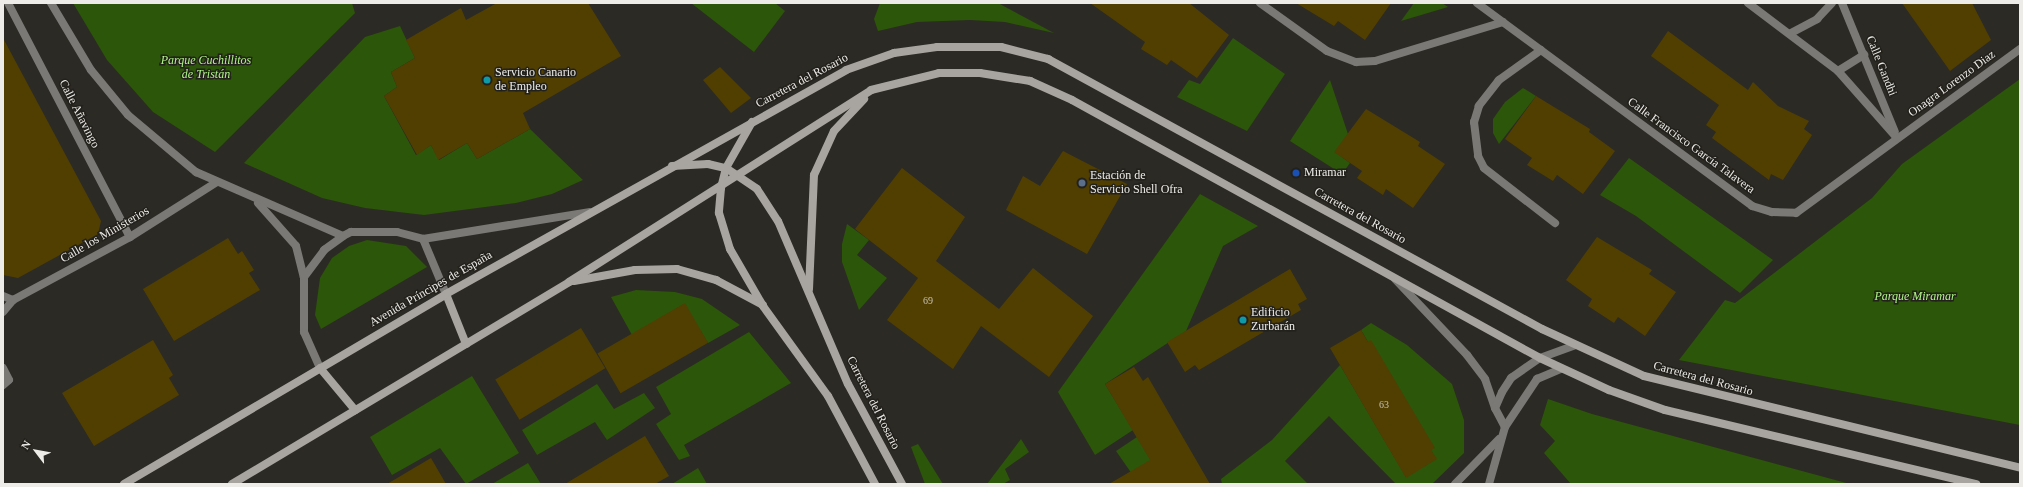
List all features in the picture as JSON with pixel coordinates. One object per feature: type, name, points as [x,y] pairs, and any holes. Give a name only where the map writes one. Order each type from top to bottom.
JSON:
[{"type":"main road","name":"Carretera del Rosario","points":[[876,484],[828,396],[763,306],[730,249],[719,213],[721,188],[726,168],[752,121],[846,70],[894,54],[938,46],[1001,47],[1048,60],[1576,345],[1666,384],[2020,468]]},
{"type":"main road","points":[[232,484],[569,282],[721,188],[871,90],[939,73],[980,73],[1030,81],[1072,100],[1561,369],[1666,410],[1976,484]]},
{"type":"main road","name":"Carretera del Rosario","points":[[871,90],[834,131],[814,175],[809,292],[848,384],[902,484]]},
{"type":"main road","name":"Avenida Príncipes de España","points":[[124,484],[446,294],[752,121]]},
{"type":"main road","points":[[670,166],[708,164],[726,168],[741,175],[757,189],[778,221],[809,292]]},
{"type":"main road","points":[[569,282],[635,270],[677,269],[716,280],[763,306]]},
{"type":"main road","points":[[446,294],[466,344]]},
{"type":"main road","points":[[320,368],[355,410]]},
{"type":"street","name":"Calle Añavingo","points":[[8,3],[130,237]]},
{"type":"street","points":[[51,3],[91,70],[128,115],[196,172],[256,201],[342,236]]},
{"type":"street","points":[[1260,3],[1327,51],[1356,62],[1375,61],[1503,22]]},
{"type":"street","name":"Calle Francisco García Talavera","points":[[1477,3],[1752,206],[1772,212],[1796,213],[1897,138]]},
{"type":"street","points":[[1748,3],[1791,33],[1838,71],[1897,138]]},
{"type":"street","points":[[1791,33],[1817,19],[1832,3]]},
{"type":"street","name":"Calle Gandhi","points":[[1842,3],[1897,138]]},
{"type":"street","points":[[1541,50],[1499,80],[1479,106],[1474,122],[1478,156],[1484,168],[1555,223]]},
{"type":"street","name":"Onagra Lorenzo Diaz","points":[[1897,138],[2020,50]]},
{"type":"street","points":[[1838,71],[1864,55]]},
{"type":"street","name":"Calle los Ministerios","points":[[13,300],[130,237],[217,182]]},
{"type":"street","points":[[256,201],[296,246],[304,277],[304,332],[320,368]]},
{"type":"street","points":[[304,277],[324,250],[342,236],[351,232],[396,232],[424,239],[589,212]]},
{"type":"street","points":[[424,239],[446,294]]},
{"type":"street","points":[[1394,278],[1467,355],[1485,379],[1495,408],[1505,428]]},
{"type":"street","points":[[3,296],[13,300],[3,312]]},
{"type":"street","points":[[1495,408],[1511,378],[1540,358],[1576,345]]},
{"type":"street","points":[[3,368],[9,380],[3,385]]},
{"type":"street","points":[[1489,484],[1500,439],[1505,428],[1537,379],[1561,369]]},
{"type":"street","points":[[1455,484],[1500,439]]},
{"type":"green space","name":"Parque Cuchillitos de Tristán","points":[[73,3],[352,3],[355,13],[215,152],[153,112],[107,60]]},
{"type":"green space","points":[[691,3],[775,3],[785,11],[754,52]]},
{"type":"green space","points":[[880,3],[998,3],[1054,33],[1005,22],[970,20],[917,22],[878,31],[874,19]]},
{"type":"green space","points":[[1414,3],[1442,3],[1448,7],[1401,21]]},
{"type":"green space","points":[[400,26],[415,58],[391,72],[397,87],[384,96],[416,155],[431,145],[439,160],[467,143],[477,159],[530,129],[583,180],[552,194],[516,203],[424,215],[365,208],[322,198],[244,163],[365,37]]},
{"type":"green space","points":[[1233,38],[1285,74],[1247,131],[1177,97],[1189,80],[1200,84]]},
{"type":"green space","name":"Parque Miramar","points":[[2020,79],[2020,425],[1679,360],[1725,300],[1735,303],[1872,198],[1902,164]]},
{"type":"green space","points":[[1330,80],[1348,134],[1335,152],[1350,163],[1342,174],[1290,141]]},
{"type":"green space","points":[[1523,88],[1536,96],[1499,144],[1493,133],[1493,119],[1505,102]]},
{"type":"green space","points":[[1629,158],[1773,260],[1740,293],[1636,216],[1600,195]]},
{"type":"green space","points":[[1200,194],[1258,226],[1223,246],[1186,331],[1105,384],[1133,430],[1095,455],[1058,392]]},
{"type":"green space","points":[[847,224],[869,240],[857,255],[887,278],[859,310],[842,262],[842,244]]},
{"type":"green space","points":[[367,240],[406,246],[427,267],[321,329],[315,315],[320,278],[332,258],[349,246]]},
{"type":"green space","points":[[636,290],[675,292],[702,299],[740,325],[708,343],[684,304],[632,335],[611,297]]},
{"type":"green space","points":[[1371,323],[1407,345],[1452,384],[1464,420],[1464,453],[1432,484],[1396,484],[1329,416],[1285,461],[1308,484],[1222,484],[1221,479],[1272,440],[1340,365],[1406,477],[1436,459],[1361,330]]},
{"type":"green space","points":[[749,332],[791,383],[684,445],[690,456],[679,460],[656,424],[671,414],[656,387]]},
{"type":"green space","points":[[472,376],[519,453],[466,484],[440,448],[392,475],[370,437]]},
{"type":"green space","points":[[597,384],[614,409],[644,393],[655,408],[607,440],[595,422],[537,455],[522,430]]},
{"type":"green space","points":[[1548,399],[1592,414],[1850,484],[1571,484],[1544,453],[1555,441],[1540,425]]},
{"type":"green space","points":[[1137,437],[1165,484],[1139,484],[1116,451]]},
{"type":"green space","points":[[1021,439],[1029,452],[1005,469],[1010,480],[1003,484],[987,484]]},
{"type":"green space","points":[[918,444],[943,484],[925,484],[911,447]]},
{"type":"green space","points":[[528,463],[541,484],[492,484]]},
{"type":"green space","points":[[698,468],[707,484],[672,484]]},
{"type":"building","name":"Servicio Canario de Empleo","points":[[497,3],[588,3],[621,56],[523,113],[530,129],[477,159],[467,143],[438,160],[431,145],[417,155],[384,96],[397,87],[391,72],[415,58],[406,40],[461,8],[466,20]]},
{"type":"building","points":[[1090,3],[1189,3],[1229,35],[1197,78],[1171,60],[1167,65],[1141,49],[1145,42]]},
{"type":"building","points":[[1296,3],[1391,3],[1365,40],[1338,21],[1334,26]]},
{"type":"building","points":[[1902,3],[1972,3],[1991,40],[1950,71]]},
{"type":"building","points":[[1668,31],[1748,90],[1753,82],[1778,106],[1809,121],[1804,129],[1812,135],[1783,180],[1771,174],[1769,180],[1712,138],[1716,132],[1706,125],[1719,105],[1651,56]]},
{"type":"building","points":[[3,38],[101,221],[98,234],[18,278],[3,275]]},
{"type":"building","points":[[720,67],[751,98],[731,113],[703,80]]},
{"type":"building","points":[[1536,96],[1590,129],[1589,132],[1615,151],[1583,194],[1557,175],[1553,181],[1527,165],[1532,158],[1505,139]]},
{"type":"building","points":[[1366,109],[1420,142],[1418,146],[1445,164],[1413,208],[1386,189],[1383,195],[1357,178],[1362,171],[1334,152]]},
{"type":"building","points":[[1063,151],[1127,184],[1087,254],[1006,210],[1023,176],[1040,186]]},
{"type":"building","points":[[902,168],[965,217],[936,261],[999,309],[1033,268],[1093,316],[1049,377],[981,326],[953,369],[887,320],[918,278],[855,229]]},
{"type":"building","points":[[1597,237],[1652,270],[1649,274],[1676,292],[1645,336],[1618,317],[1614,323],[1588,306],[1592,299],[1566,280]]},
{"type":"building","points":[[228,238],[238,254],[242,251],[254,270],[249,273],[260,290],[174,341],[143,289]]},
{"type":"building","name":"Edificio Zurbarán","points":[[1290,269],[1307,299],[1298,304],[1301,310],[1199,370],[1195,365],[1185,372],[1167,342]]},
{"type":"building","points":[[685,303],[708,343],[621,393],[598,354]]},
{"type":"building","points":[[581,328],[605,368],[519,420],[495,380]]},
{"type":"building","points":[[1361,330],[1368,342],[1371,340],[1435,448],[1431,450],[1437,459],[1406,478],[1330,348]]},
{"type":"building","points":[[153,340],[173,375],[169,378],[179,395],[94,446],[62,393]]},
{"type":"building","points":[[1134,367],[1143,381],[1148,377],[1210,484],[1109,484],[1150,460],[1105,384]]},
{"type":"building","points":[[645,436],[669,476],[655,484],[565,484]]},
{"type":"building","points":[[431,458],[446,484],[387,484]]},
{"type":"place","name":"Servicio Canario de Empleo","points":[[487,80]]},
{"type":"place","name":"Miramar","points":[[1296,173]]},
{"type":"place","name":"Estación de Servicio Shell Ofra","points":[[1082,183]]},
{"type":"place","name":"Edificio Zurbarán","points":[[1243,320]]}]
